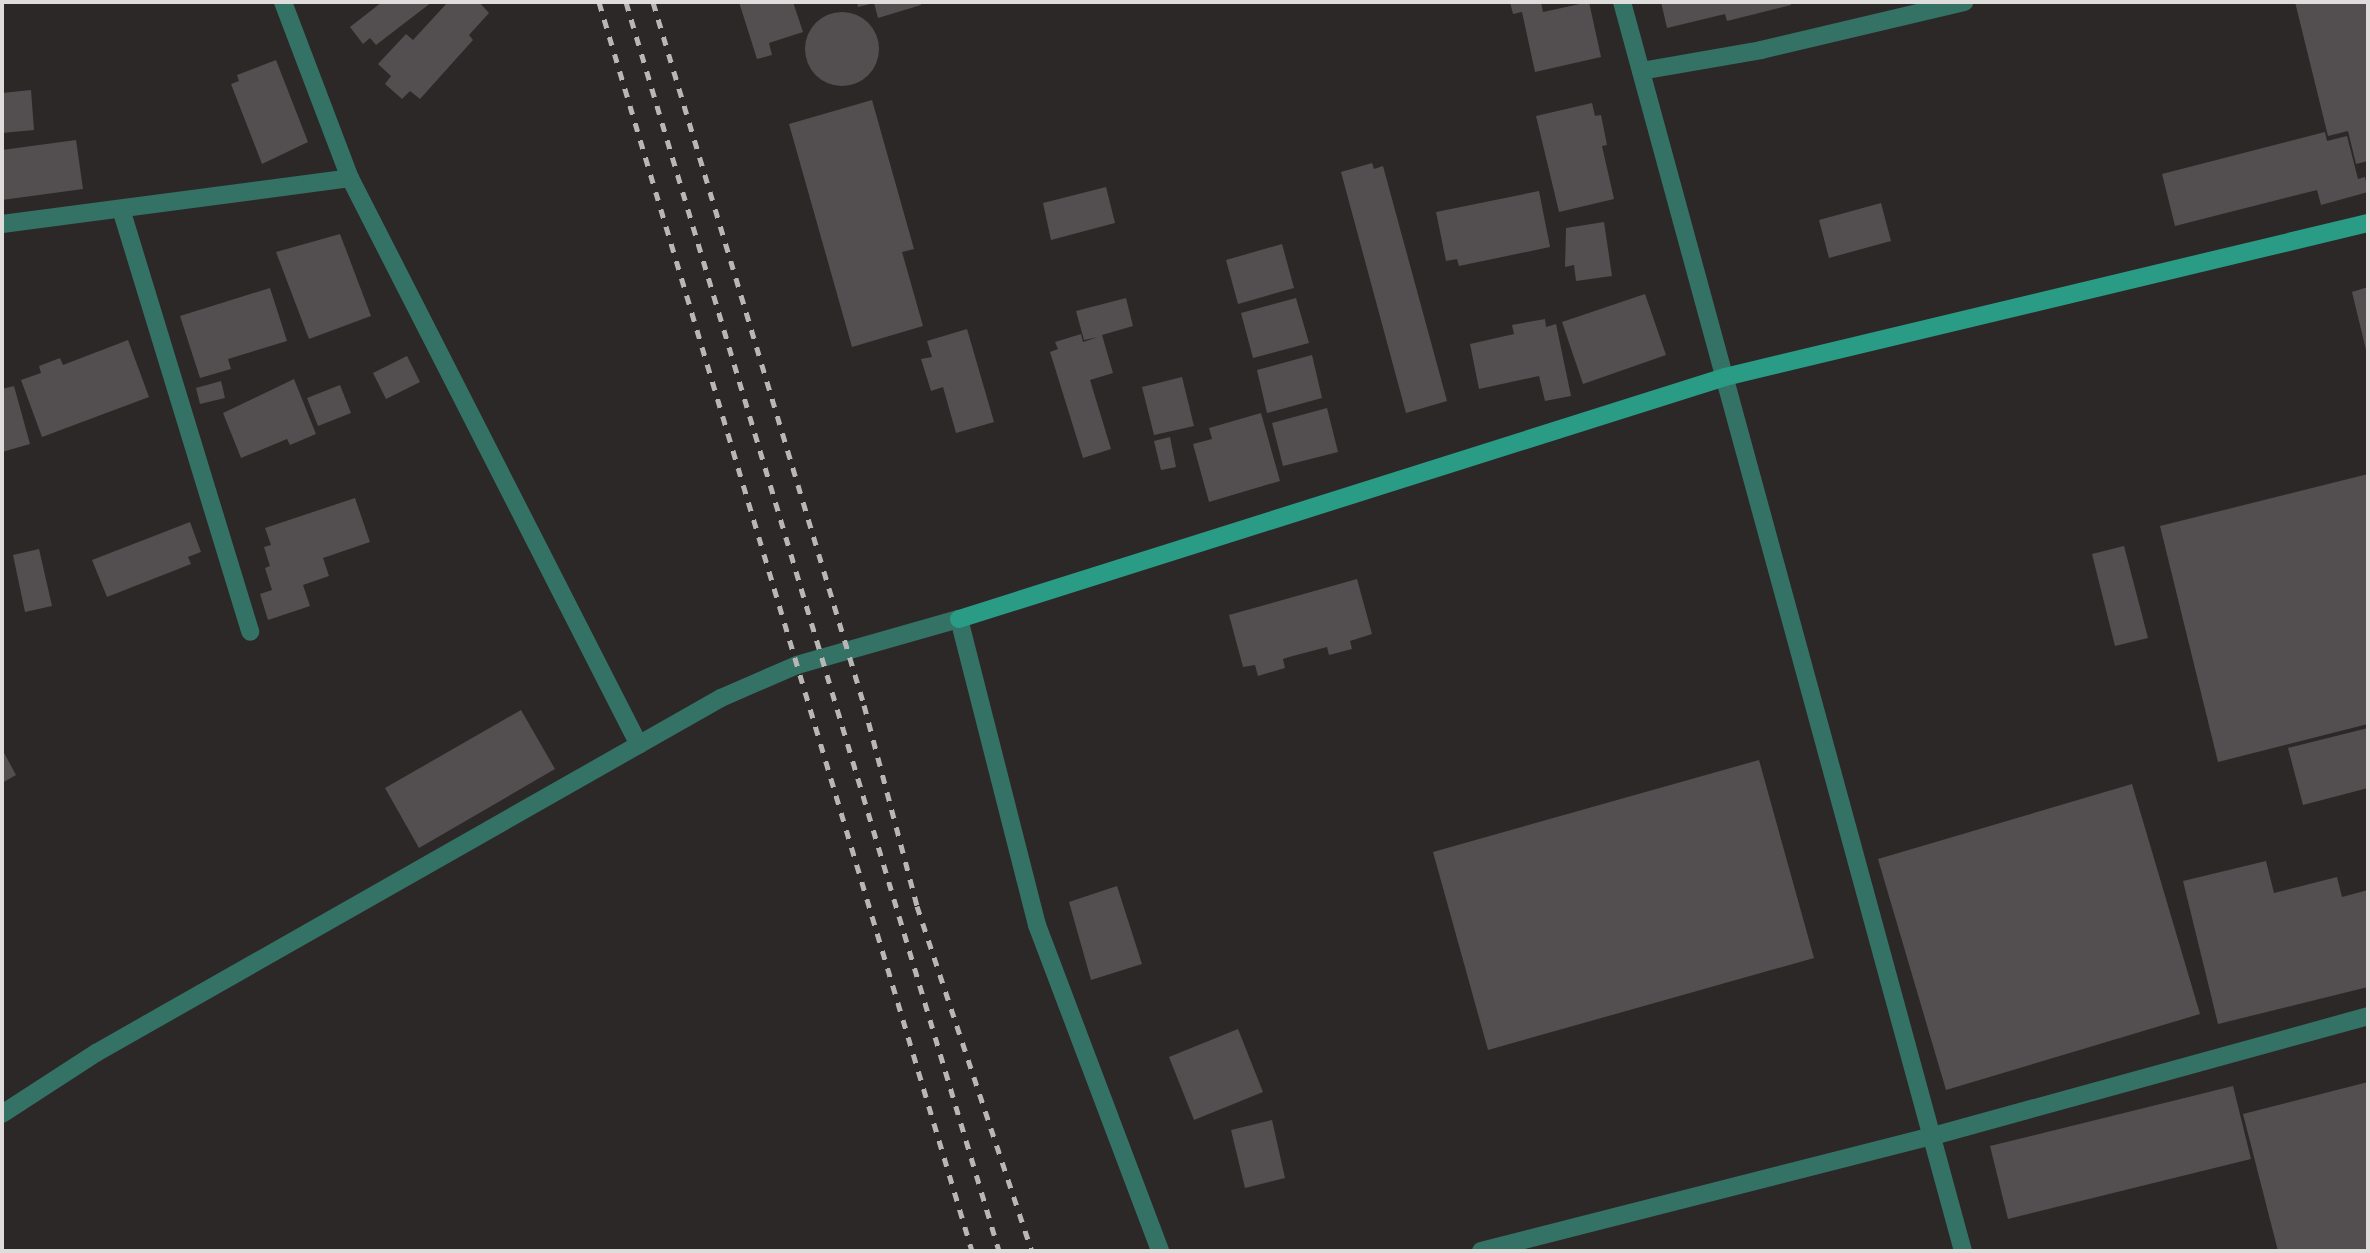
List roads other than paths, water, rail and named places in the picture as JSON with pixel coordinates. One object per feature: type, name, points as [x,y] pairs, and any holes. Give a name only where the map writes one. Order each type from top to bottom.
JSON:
[{"type":"street","points":[[283,2],[351,178],[639,745]]},
{"type":"street","points":[[1622,2],[1963,1251]]},
{"type":"street","points":[[1641,71],[1761,50],[1964,2]]},
{"type":"street","points":[[2,223],[351,178]]},
{"type":"street","points":[[121,209],[250,632]]},
{"type":"street","points":[[2,1114],[96,1053],[721,698],[797,665],[960,619],[1725,377],[2368,223]]},
{"type":"street","points":[[960,619],[1037,925],[1160,1251]]},
{"type":"street","points":[[1481,1251],[1933,1136],[2368,1016]]},
{"type":"railway","points":[[599,2],[972,1251]]},
{"type":"railway","points":[[626,2],[999,1251]]},
{"type":"railway","points":[[653,2],[864,705],[917,906],[1032,1251]]}]
